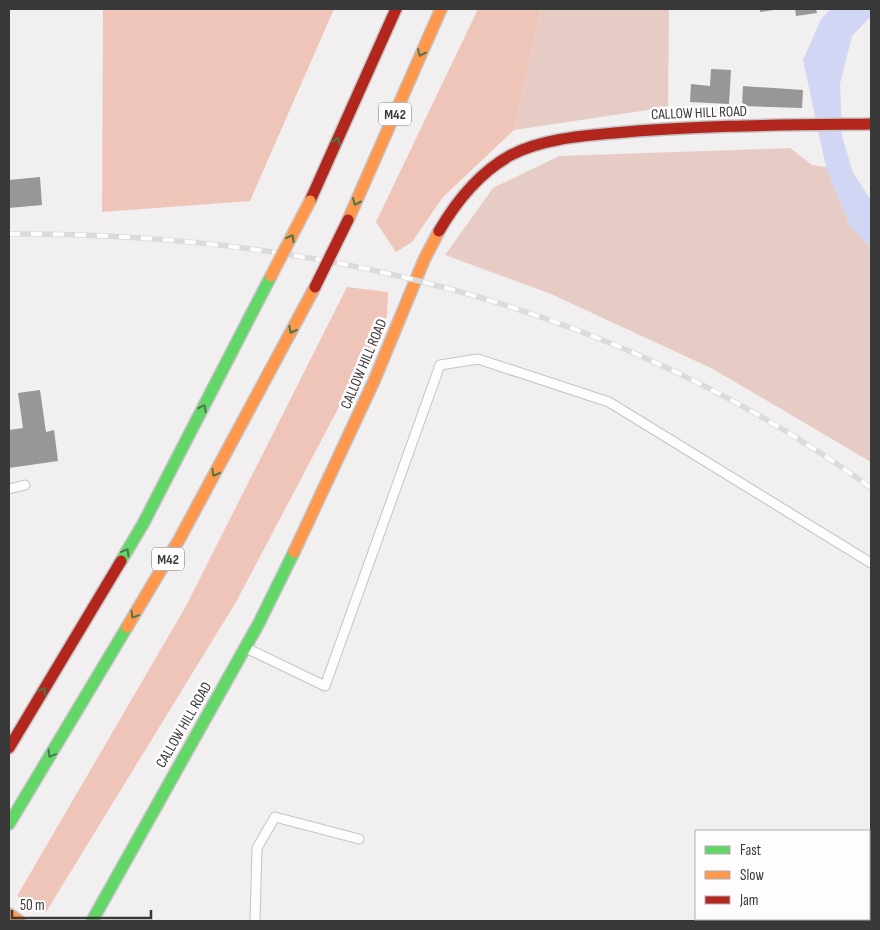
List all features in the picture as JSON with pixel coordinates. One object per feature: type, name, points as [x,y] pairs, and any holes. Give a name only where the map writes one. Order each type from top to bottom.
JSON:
[{"type":"main road","name":"M42","points":[[9,748],[143,524],[310,201],[396,9]]},
{"type":"main road","name":"M42","points":[[9,824],[180,538],[315,287],[348,220],[441,9]]},
{"type":"main road","name":"CALLOW HILL ROAD","points":[[92,921],[245,648],[340,457],[374,382],[424,260],[441,228],[475,181],[490,168],[513,154],[539,145],[583,136],[676,128],[871,124]]},
{"type":"lane","points":[[245,648],[325,686],[440,365],[478,359],[608,402],[871,563]]},
{"type":"lane","points":[[9,489],[25,485]]},
{"type":"lane","points":[[255,921],[257,848],[275,817],[359,839]]},
{"type":"shaded area","points":[[103,9],[334,9],[250,201],[102,212]]},
{"type":"shaded area","points":[[478,9],[541,9],[514,130],[443,197],[412,242],[396,252],[376,222]]},
{"type":"shaded area","points":[[541,9],[669,9],[668,107],[514,130]]},
{"type":"shaded area","points":[[790,148],[812,165],[826,167],[850,226],[871,248],[871,462],[713,369],[551,294],[445,255],[493,188],[559,156]]},
{"type":"shaded area","points":[[347,287],[388,292],[387,316],[236,602],[46,912],[17,896],[186,606]]},
{"type":"water","points":[[831,9],[871,9],[871,16],[852,36],[840,84],[842,136],[853,173],[871,200],[871,248],[850,226],[826,167],[803,60],[821,19]]},
{"type":"building","points":[[760,9],[774,9],[774,10],[760,12]]},
{"type":"building","points":[[795,9],[816,9],[817,13],[796,16]]},
{"type":"building","points":[[711,69],[731,70],[729,104],[690,102],[691,84],[710,86]]},
{"type":"building","points":[[743,86],[803,90],[802,108],[742,106]]},
{"type":"building","points":[[40,177],[42,205],[9,208],[9,180]]},
{"type":"building","points":[[40,390],[46,432],[54,430],[58,461],[9,468],[9,430],[23,428],[18,393]]},
{"type":"railway","points":[[9,234],[123,237],[237,247],[350,266],[461,292],[569,327],[674,371],[775,425],[871,488]]},
{"type":"traffic: fast","points":[[121,561],[143,524],[271,276]]},
{"type":"traffic: fast","points":[[92,921],[259,623],[294,552]]},
{"type":"traffic: fast","points":[[9,824],[127,627]]},
{"type":"traffic: slow","points":[[348,220],[441,9]]},
{"type":"traffic: slow","points":[[271,276],[310,201]]},
{"type":"traffic: slow","points":[[294,552],[374,381],[424,260],[439,231]]},
{"type":"traffic: slow","points":[[127,627],[180,538],[315,287]]},
{"type":"traffic: slow","points":[[9,914],[19,921]]},
{"type":"traffic: jam","points":[[310,201],[396,9]]},
{"type":"traffic: jam","points":[[439,231],[453,208],[479,178],[511,155],[535,145],[588,135],[646,130],[871,124]]},
{"type":"traffic: jam","points":[[315,287],[348,220]]},
{"type":"traffic: jam","points":[[9,748],[121,561]]}]
